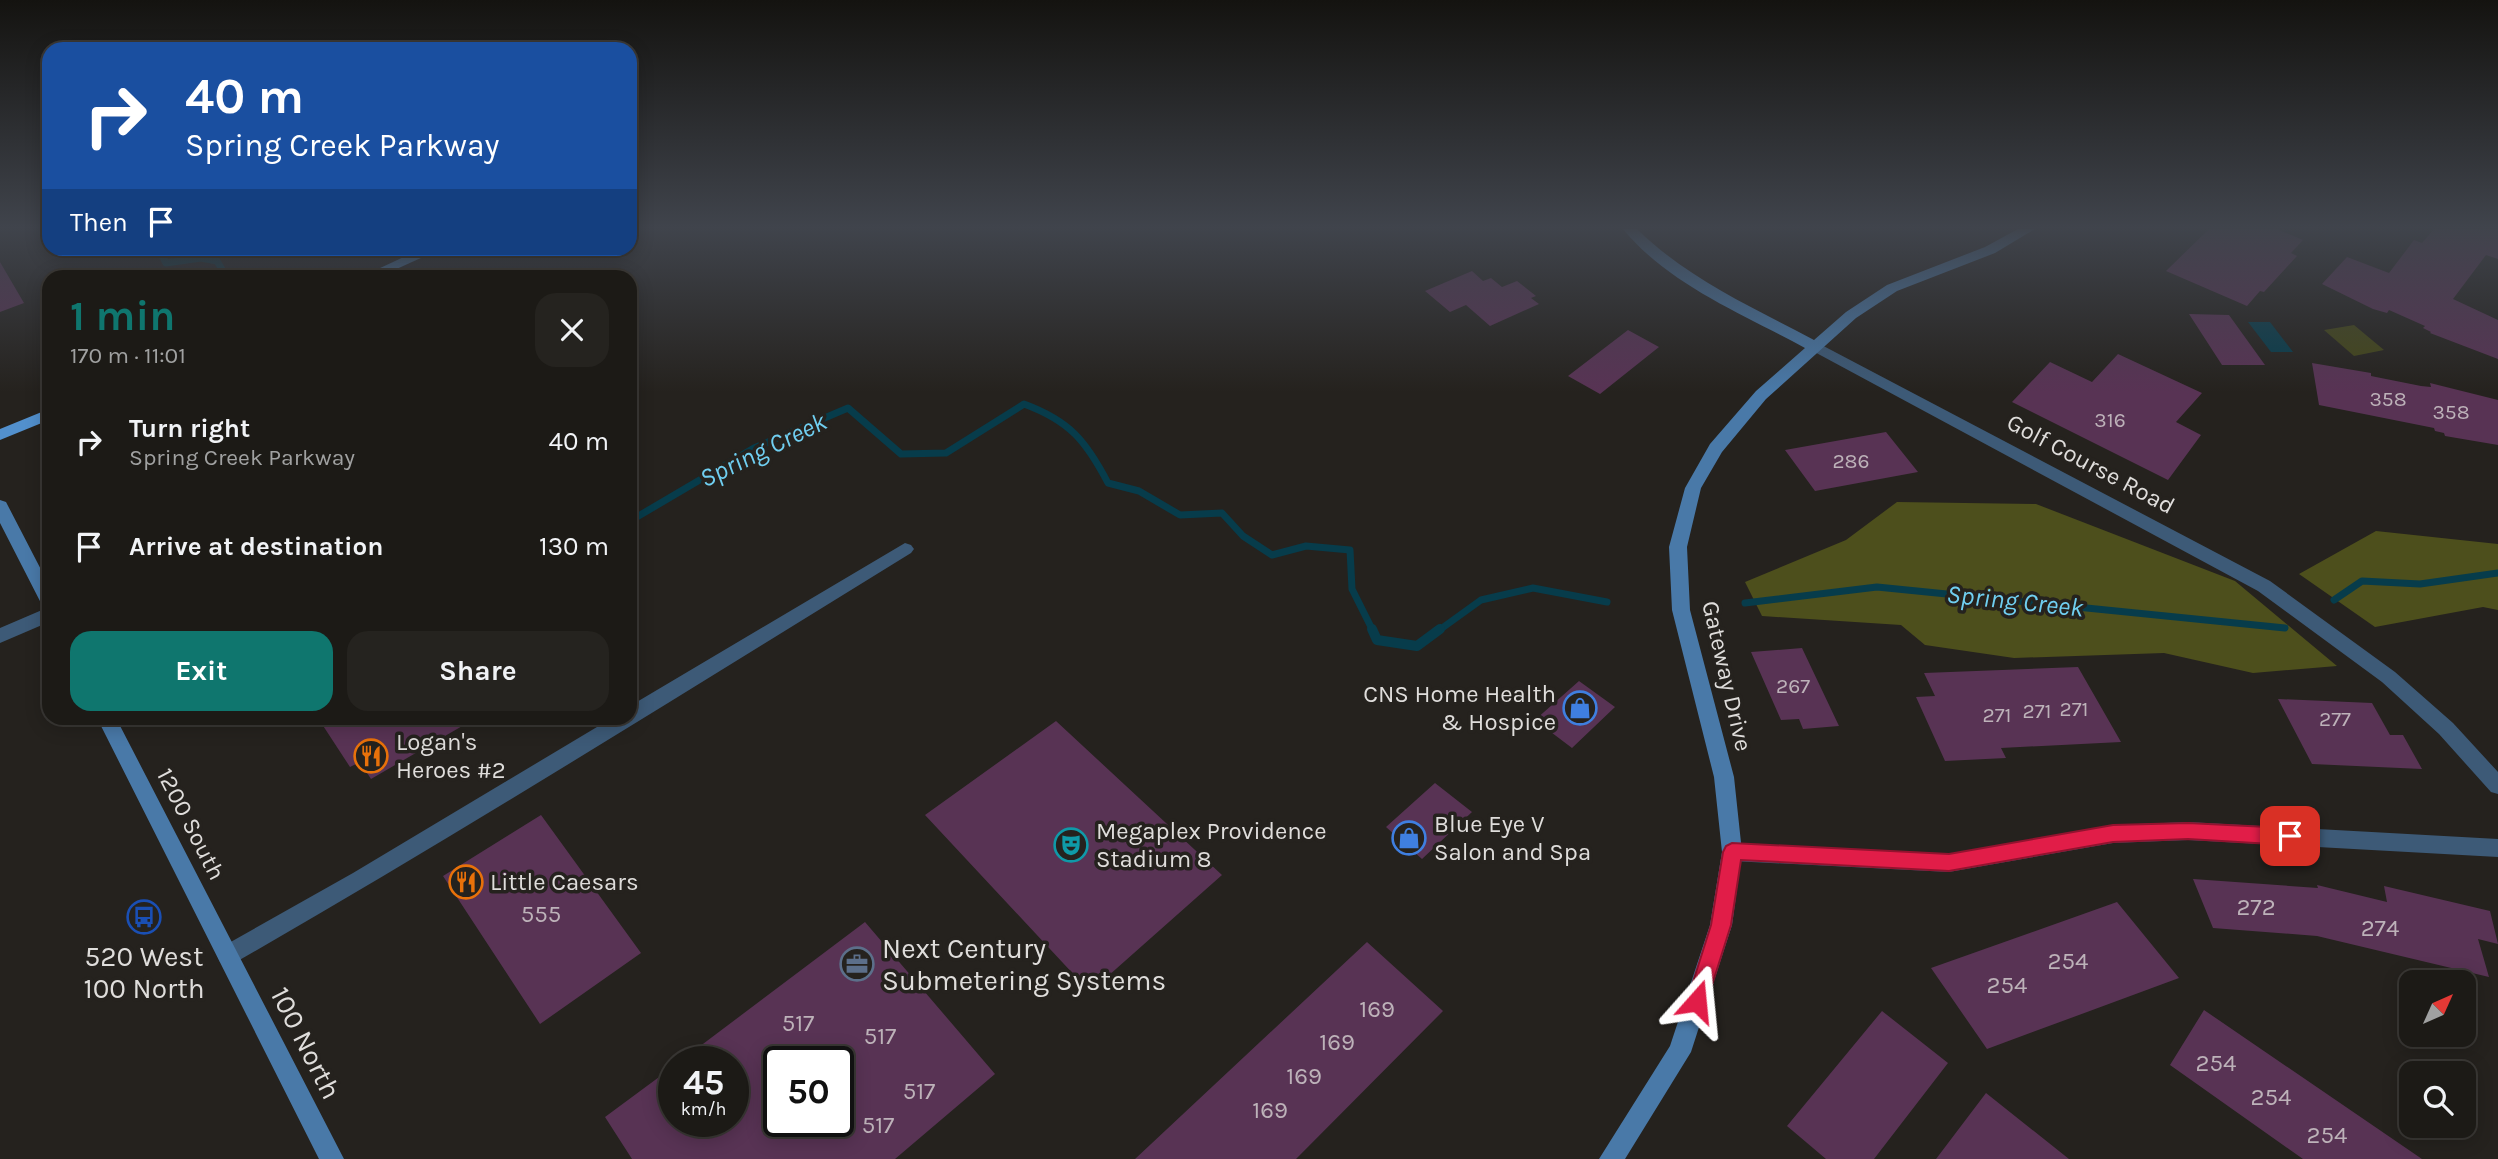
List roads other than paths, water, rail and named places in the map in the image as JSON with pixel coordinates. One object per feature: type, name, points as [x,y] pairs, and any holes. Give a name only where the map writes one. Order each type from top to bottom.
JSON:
[{"type":"main road","name":"Golf Course Road","points":[[1700,283],[1814,346]]},
{"type":"main road","name":"Gateway Drive","points":[[1611,1159],[1680,1052],[1721,925],[1732,852],[1724,777],[1681,610],[1678,547],[1693,488],[1716,448],[1761,395],[1851,315],[1892,288],[1905,283]]},
{"type":"main road","points":[[0,435],[42,417]]},
{"type":"main road","points":[[0,506],[42,588]]},
{"type":"main road","name":"1200 South","points":[[111,725],[228,955]]},
{"type":"main road","name":"100 North","points":[[228,955],[332,1159]]},
{"type":"street","name":"Golf Course Road","points":[[1814,346],[2264,586],[2334,632],[2392,677],[2481,764],[2498,786]]},
{"type":"street","points":[[637,712],[905,549]]},
{"type":"street","points":[[0,636],[42,617]]},
{"type":"street","points":[[228,955],[360,880],[616,725]]},
{"type":"street","points":[[1732,852],[1949,863],[2113,834],[2188,831],[2498,848]]},
{"type":"water","points":[[2248,322],[2270,322],[2293,352],[2271,352]]},
{"type":"waterway","name":"Spring Creek","points":[[637,517],[754,448],[848,408],[901,454],[946,453],[1024,404],[1065,425],[1075,434],[1092,455],[1108,483],[1139,491],[1180,515],[1222,513],[1243,536],[1272,555],[1306,546],[1350,550],[1352,589],[1372,629]]},
{"type":"waterway","name":"Spring Creek","points":[[2334,600],[2362,581],[2420,584],[2498,573]]},
{"type":"waterway","name":"Spring Creek","points":[[1745,603],[1877,587],[2285,628]]},
{"type":"waterway","name":"Spring Creek","points":[[1438,631],[1481,600],[1533,588],[1607,602]]},
{"type":"waterway","name":"Spring Creek","points":[[1372,629],[1377,640],[1417,646],[1440,629]]},
{"type":"place","name":"CNS Home Health & Hospice","points":[[1580,708]]},
{"type":"place","name":"Logan's Heroes #2","points":[[371,756]]},
{"type":"place","name":"Blue Eye V Salon and Spa","points":[[1409,838]]},
{"type":"place","name":"Megaplex Providence Stadium 8","points":[[1071,845]]},
{"type":"place","name":"Little Caesars","points":[[466,882]]},
{"type":"place","name":"520 West 100 North","points":[[144,917]]},
{"type":"place","name":"Next Century Submetering Systems","points":[[857,964]]}]
